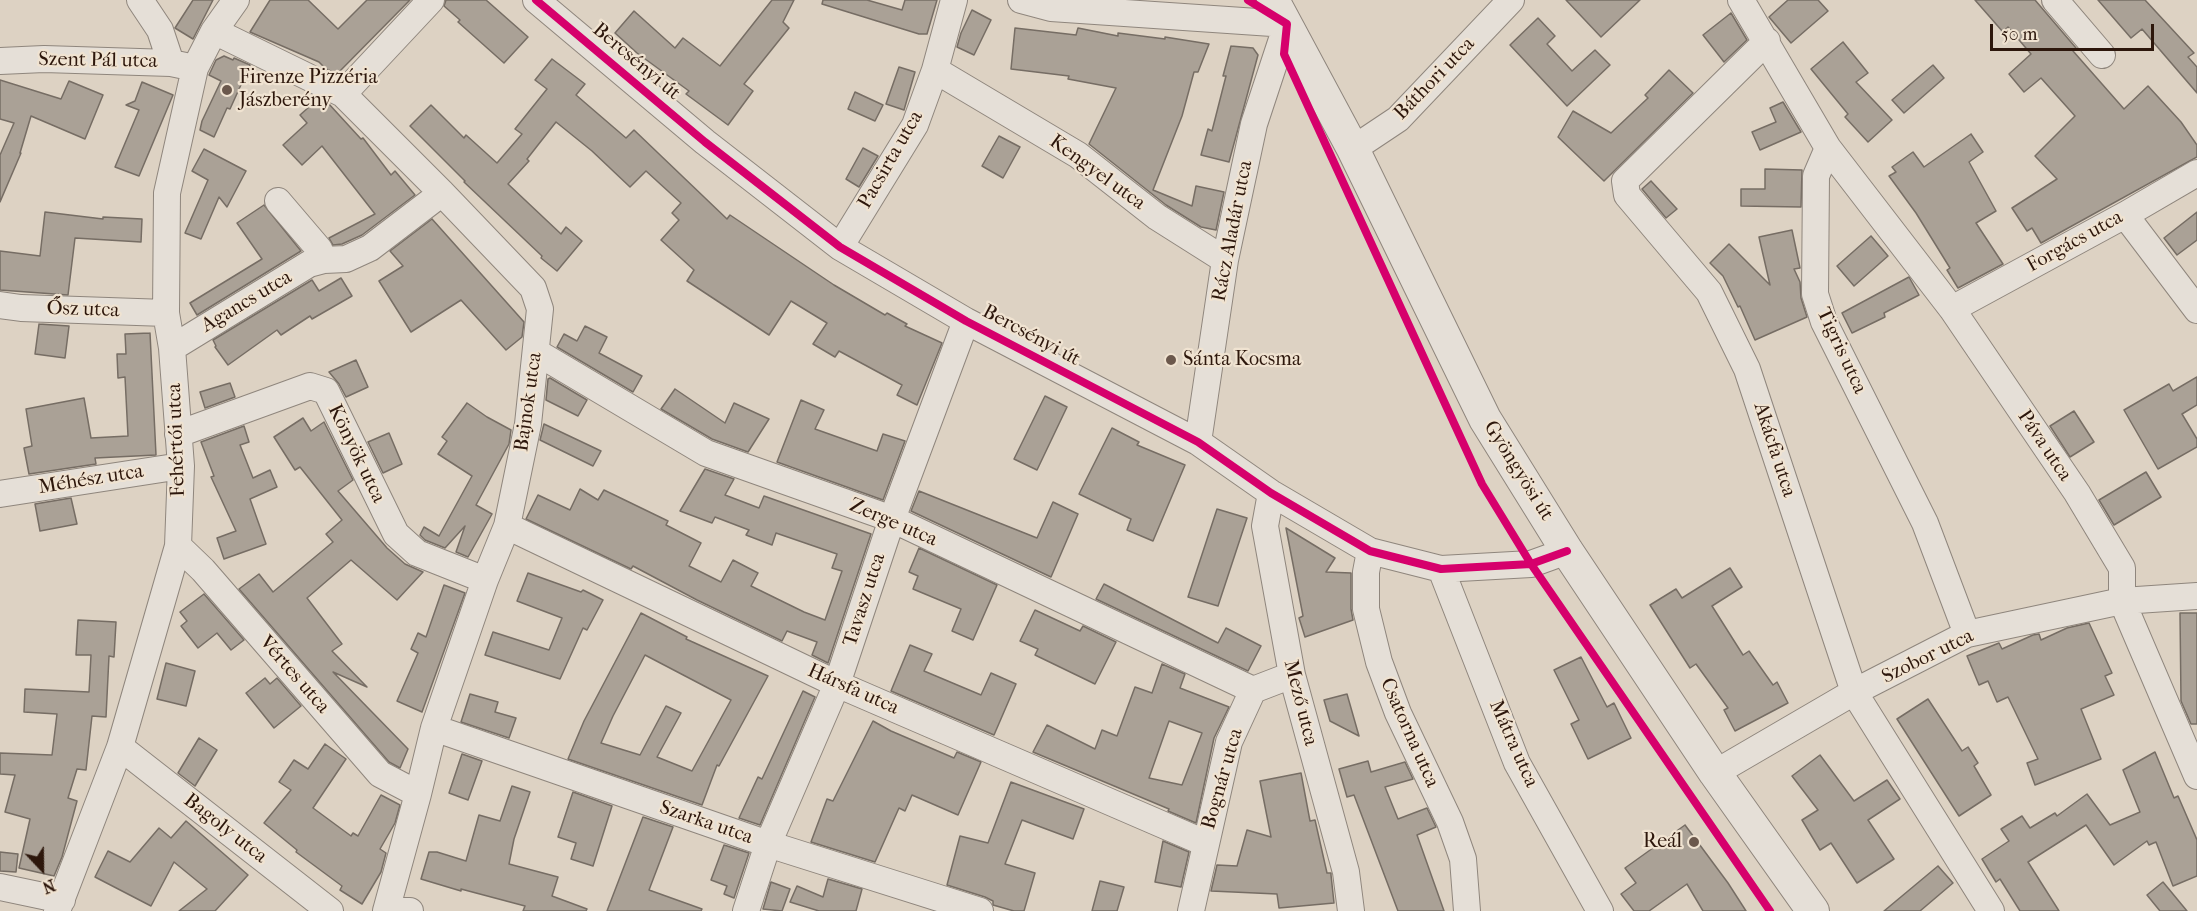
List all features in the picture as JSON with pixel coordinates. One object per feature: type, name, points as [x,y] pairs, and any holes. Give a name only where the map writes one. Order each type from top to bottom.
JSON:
[{"type":"street","points":[[140,0],[183,65]]},
{"type":"street","name":"Fehértói utca","points":[[59,906],[120,747],[178,546],[181,466],[172,348],[166,313],[167,193],[183,65],[214,30],[236,0]]},
{"type":"street","points":[[343,94],[431,0]]},
{"type":"street","name":"Bercsényi út","points":[[536,0],[705,142],[840,247],[966,321],[1198,442],[1270,493],[1370,551],[1441,569],[1531,564],[1567,551]]},
{"type":"street","name":"Pacsirta utca","points":[[840,247],[915,125],[935,70],[954,0]]},
{"type":"street","points":[[1022,0],[1051,8],[1280,12]]},
{"type":"street","name":"Báthori utca","points":[[1353,149],[1398,119],[1511,0]]},
{"type":"street","points":[[1742,0],[1828,148]]},
{"type":"street","points":[[2055,0],[2102,55]]},
{"type":"street","name":"Gyöngyösi út","points":[[1280,12],[1353,149],[1485,419],[1567,551],[1715,773],[1813,911]]},
{"type":"street","name":"Rácz Aladár utca","points":[[1198,442],[1225,260],[1280,12]]},
{"type":"street","name":"Bajnok utca","points":[[214,30],[343,94],[533,288],[540,309],[528,424],[507,526],[485,580],[434,728],[386,911]]},
{"type":"street","name":"Akácfa utca","points":[[1767,41],[1625,181],[1627,195],[1708,292],[1748,369],[1854,692],[1991,911]]},
{"type":"street","name":"Szent Pál utca","points":[[0,61],[44,59],[183,65]]},
{"type":"street","name":"Kengyel utca","points":[[935,70],[1078,155],[1157,217],[1225,260]]},
{"type":"street","name":"Páva utca","points":[[1828,148],[1952,309],[2077,493],[2122,568],[2122,601],[2197,776]]},
{"type":"street","name":"Tigris utca","points":[[1828,148],[1816,176],[1815,294],[1824,322],[1925,523],[1966,634]]},
{"type":"street","name":"Forgács utca","points":[[1952,309],[2125,215],[2197,172]]},
{"type":"street","name":"Agancs utca","points":[[172,348],[309,264],[324,260],[346,259],[370,248],[442,193]]},
{"type":"street","points":[[278,201],[319,249],[324,260]]},
{"type":"street","points":[[2125,215],[2197,310]]},
{"type":"street","name":"Ősz utca","points":[[0,305],[166,313]]},
{"type":"street","name":"Tavasz utca","points":[[746,911],[768,844],[837,684],[892,519],[966,321]]},
{"type":"street","name":"Zerge utca","points":[[536,352],[706,453],[892,519],[1253,690]]},
{"type":"street","name":"Könyök utca","points":[[178,434],[310,386],[326,391],[396,534],[417,553],[485,580]]},
{"type":"street","name":"Méhész utca","points":[[0,494],[181,466]]},
{"type":"street","name":"Mező utca","points":[[1270,493],[1265,526],[1292,675],[1346,872],[1351,911]]},
{"type":"street","name":"Hársfa utca","points":[[507,526],[837,684],[1205,843]]},
{"type":"street","name":"Vértes utca","points":[[178,546],[203,570],[380,774],[418,794]]},
{"type":"street","name":"Csatorna utca","points":[[1370,551],[1366,572],[1366,609],[1379,662],[1398,713],[1450,822],[1463,859],[1467,911]]},
{"type":"street","name":"Mátra utca","points":[[1441,569],[1517,763],[1600,911]]},
{"type":"street","name":"Szobor utca","points":[[1715,773],[1854,692],[1966,634],[2122,601],[2197,596]]},
{"type":"street","points":[[1253,690],[1292,675]]},
{"type":"street","name":"Bognár utca","points":[[1191,911],[1229,742],[1253,690]]},
{"type":"street","name":"Szarka utca","points":[[434,728],[768,844],[980,911]]},
{"type":"street","name":"Bagoly utca","points":[[120,747],[330,911]]},
{"type":"street","points":[[0,887],[59,906]]},
{"type":"street","points":[[386,911],[410,911]]},
{"type":"building","points":[[193,0],[213,0],[193,39],[175,28]]},
{"type":"building","points":[[270,0],[308,0],[338,29],[367,0],[410,0],[337,74],[326,69],[319,62],[250,32]]},
{"type":"building","points":[[446,0],[486,0],[528,37],[504,63],[458,22],[460,20],[444,6]]},
{"type":"building","points":[[772,0],[794,0],[783,22],[789,28],[744,84],[753,91],[728,125],[686,94],[689,91],[637,53],[615,33],[634,11],[675,48],[683,38],[720,66]]},
{"type":"building","points":[[823,0],[867,0],[902,10],[905,0],[937,0],[927,34],[919,34],[822,4]]},
{"type":"building","points":[[1566,0],[1640,0],[1601,37]]},
{"type":"building","points":[[1788,0],[1818,0],[1828,11],[1791,43],[1769,17]]},
{"type":"building","points":[[1975,0],[2035,0],[2076,48],[2073,51],[2124,109],[2148,86],[2181,122],[2197,145],[2197,157],[2041,243],[2032,228],[2027,231],[2012,208],[2057,179],[2035,156],[2075,116],[2041,78],[2024,92],[2009,74],[2031,54],[2008,27],[2003,32]]},
{"type":"building","points":[[2098,0],[2145,0],[2194,53],[2188,57],[2197,67],[2197,93],[2142,29],[2131,38]]},
{"type":"building","points":[[972,10],[991,20],[974,55],[957,47]]},
{"type":"building","points":[[1731,13],[1747,40],[1724,62],[1703,35]]},
{"type":"building","points":[[1538,18],[1555,36],[1547,44],[1572,71],[1595,50],[1610,65],[1567,106],[1510,45]]},
{"type":"building","points":[[1015,28],[1076,35],[1078,28],[1118,36],[1118,33],[1165,39],[1165,37],[1209,44],[1198,72],[1194,72],[1182,116],[1153,190],[1192,206],[1196,186],[1224,192],[1216,230],[1201,227],[1166,205],[1089,144],[1116,88],[1068,79],[1069,76],[1011,69]]},
{"type":"building","points":[[1843,42],[1868,73],[1856,82],[1892,120],[1868,142],[1845,117],[1848,114],[1811,69]]},
{"type":"building","points":[[1231,46],[1253,48],[1258,55],[1229,162],[1201,155],[1208,129],[1212,131]]},
{"type":"building","name":"Firenze Pizzéria Jászberény","points":[[224,56],[250,65],[214,137],[200,130],[221,81],[209,75],[216,60]]},
{"type":"building","points":[[552,59],[585,84],[576,95],[626,138],[634,130],[727,219],[730,215],[834,285],[885,315],[887,313],[907,324],[905,326],[942,343],[917,405],[897,395],[902,385],[839,351],[835,357],[813,344],[827,323],[791,301],[769,335],[687,281],[694,270],[661,240],[679,220],[672,213],[681,203],[646,171],[630,187],[592,151],[556,122],[527,159],[529,161],[508,184],[561,234],[566,227],[582,241],[557,271],[541,258],[542,256],[464,182],[410,126],[431,105],[464,138],[466,135],[497,163],[522,134],[515,129],[547,89],[535,80]]},
{"type":"building","points":[[1933,65],[1944,78],[1904,113],[1892,100]]},
{"type":"building","points":[[899,67],[915,72],[904,110],[886,104]]},
{"type":"building","points":[[1669,70],[1693,93],[1604,181],[1558,137],[1573,111],[1611,133],[1648,98],[1645,95]]},
{"type":"building","points":[[0,80],[61,99],[69,81],[103,95],[85,139],[31,116],[21,153],[0,202],[0,155],[14,123],[0,119]]},
{"type":"building","points":[[142,82],[173,95],[139,176],[115,167],[139,110],[126,105],[135,101]]},
{"type":"building","points":[[855,92],[883,105],[875,121],[848,109]]},
{"type":"building","points":[[318,99],[328,103],[361,139],[363,138],[391,175],[395,171],[415,195],[362,235],[342,244],[333,245],[329,238],[375,214],[322,146],[302,165],[283,145],[307,123],[300,115]]},
{"type":"building","points":[[1783,102],[1801,132],[1760,150],[1752,132],[1776,122],[1770,108]]},
{"type":"building","points":[[1971,134],[1983,152],[1969,162],[1996,211],[1976,223],[2003,264],[1958,288],[1947,270],[1950,268],[1916,213],[1889,176],[1896,172],[1892,167],[1913,152],[1924,167]]},
{"type":"building","points":[[999,136],[1020,147],[1003,178],[982,166]]},
{"type":"building","points":[[863,148],[878,156],[859,187],[846,179]]},
{"type":"building","points":[[204,149],[246,171],[227,207],[219,197],[201,239],[185,233],[208,180],[192,171]]},
{"type":"building","points":[[1765,169],[1802,170],[1801,207],[1741,206],[1741,189],[1765,189]]},
{"type":"building","points":[[1651,181],[1677,209],[1666,218],[1642,189]]},
{"type":"building","points":[[264,205],[301,251],[197,315],[190,303],[262,259],[237,223]]},
{"type":"building","points":[[45,212],[103,219],[103,217],[142,219],[141,242],[75,238],[68,295],[0,290],[0,251],[40,256]]},
{"type":"building","points":[[2197,212],[2197,240],[2177,255],[2164,238]]},
{"type":"building","points":[[432,219],[524,322],[522,337],[506,350],[461,300],[411,332],[379,281],[403,266],[390,251]]},
{"type":"building","points":[[1792,230],[1800,268],[1794,269],[1800,282],[1801,298],[1807,317],[1755,340],[1723,276],[1710,263],[1729,244],[1770,285],[1759,237]]},
{"type":"building","points":[[1871,236],[1888,256],[1854,286],[1837,266]]},
{"type":"building","points":[[1909,277],[1919,295],[1884,313],[1885,317],[1852,333],[1842,313]]},
{"type":"building","points":[[341,278],[352,296],[312,319],[310,316],[281,335],[277,330],[228,365],[215,347],[213,340],[312,280],[319,291]]},
{"type":"building","points":[[39,324],[69,326],[65,358],[35,354]]},
{"type":"building","points":[[585,326],[607,337],[599,353],[642,376],[633,392],[557,347],[564,334],[577,341]]},
{"type":"building","points":[[150,333],[156,455],[95,458],[96,464],[29,474],[24,448],[32,446],[26,409],[84,398],[91,438],[128,436],[125,377],[118,378],[117,354],[126,354],[125,334]]},
{"type":"building","points":[[356,360],[368,387],[346,397],[329,372]]},
{"type":"building","points":[[2197,377],[2197,405],[2182,414],[2197,439],[2197,447],[2158,469],[2124,410],[2169,384],[2173,391]]},
{"type":"building","points":[[550,378],[587,400],[578,416],[546,400]]},
{"type":"building","points":[[230,383],[235,397],[205,408],[200,392]]},
{"type":"building","points":[[675,389],[725,423],[734,403],[769,419],[748,452],[712,439],[661,409]]},
{"type":"building","points":[[1045,396],[1067,407],[1037,470],[1014,459]]},
{"type":"building","points":[[801,400],[824,410],[815,429],[877,451],[883,434],[905,441],[883,500],[777,462]]},
{"type":"building","points":[[467,403],[511,430],[509,444],[476,505],[492,514],[468,557],[456,552],[465,526],[445,548],[425,540],[420,535],[424,527],[439,536],[472,476],[438,454],[447,441],[442,437]]},
{"type":"building","points":[[2074,411],[2094,442],[2070,457],[2050,426]]},
{"type":"building","points":[[303,418],[311,431],[324,422],[353,480],[338,491],[387,548],[405,564],[423,572],[397,600],[351,560],[307,598],[342,644],[332,651],[367,687],[333,672],[408,749],[400,768],[389,762],[239,589],[259,574],[273,592],[333,542],[326,534],[342,520],[300,467],[295,470],[274,437]]},
{"type":"building","points":[[544,424],[601,451],[593,466],[540,440]]},
{"type":"building","points":[[244,426],[249,442],[240,445],[253,478],[270,470],[277,487],[250,499],[266,544],[224,559],[217,538],[236,531],[211,477],[214,476],[201,442]]},
{"type":"building","points":[[1112,428],[1139,442],[1137,445],[1185,465],[1153,541],[1127,530],[1131,519],[1079,494]]},
{"type":"building","points":[[389,433],[402,464],[383,473],[368,442]]},
{"type":"building","points":[[705,469],[734,479],[725,495],[759,508],[764,496],[871,534],[828,663],[812,655],[817,642],[787,631],[782,641],[633,566],[631,569],[526,519],[538,495],[570,510],[580,489],[598,500],[604,490],[668,521],[666,525],[701,543],[689,566],[721,582],[733,560],[758,573],[751,586],[825,620],[842,571],[832,568],[837,554],[776,533],[772,545],[746,535],[749,530],[715,517],[712,523],[680,511]]},
{"type":"building","points":[[2146,472],[2161,497],[2114,525],[2099,500]]},
{"type":"building","points":[[919,491],[1037,538],[1053,502],[1078,514],[1051,577],[911,511]]},
{"type":"building","points":[[71,498],[77,524],[40,531],[35,504]]},
{"type":"building","points":[[1217,509],[1247,518],[1218,606],[1188,597]]},
{"type":"building","points":[[1286,528],[1335,558],[1326,572],[1351,573],[1353,620],[1305,637],[1299,618],[1303,616]]},
{"type":"building","points":[[919,548],[997,585],[973,640],[952,631],[961,609],[913,589],[918,576],[909,572]]},
{"type":"building","points":[[1730,568],[1742,587],[1712,606],[1743,655],[1749,651],[1773,685],[1777,682],[1788,703],[1735,731],[1724,710],[1728,708],[1696,664],[1690,668],[1650,605],[1676,589],[1682,598]]},
{"type":"building","points":[[528,573],[581,592],[583,590],[603,600],[587,630],[583,628],[560,679],[485,655],[493,632],[549,650],[562,618],[517,601]]},
{"type":"building","points":[[1104,584],[1218,643],[1226,628],[1261,646],[1248,671],[1096,599]]},
{"type":"building","points":[[444,585],[465,593],[422,712],[397,701],[418,653],[411,649],[418,633],[426,637]]},
{"type":"building","points":[[204,594],[244,640],[231,650],[217,633],[198,648],[181,626],[187,621],[180,612]]},
{"type":"building","points":[[1035,610],[1080,631],[1083,626],[1116,642],[1095,684],[1035,655],[1038,649],[1020,641]]},
{"type":"building","points":[[641,613],[687,637],[686,639],[768,676],[719,766],[717,765],[702,805],[568,759],[584,721]],"holes":[[[645,655],[731,700],[692,771],[657,757],[681,713],[666,706],[640,755],[601,743]]]},
{"type":"building","points":[[2180,613],[2197,613],[2197,724],[2191,724],[2181,701]]},
{"type":"building","points":[[78,620],[116,622],[114,657],[109,656],[106,717],[92,716],[86,770],[77,769],[68,798],[77,801],[62,857],[54,876],[19,868],[30,819],[5,812],[15,775],[0,774],[0,753],[52,755],[57,714],[24,712],[25,689],[89,692],[91,655],[76,655]]},
{"type":"building","points":[[2089,623],[2112,673],[2105,676],[2114,695],[2081,709],[2101,759],[2035,785],[2027,763],[2038,759],[2008,697],[1997,702],[1988,681],[1979,685],[1967,656],[1999,643],[2002,649],[2033,635],[2039,634],[2041,640],[2067,628]]},
{"type":"building","points":[[910,645],[932,654],[924,671],[981,695],[991,673],[1016,684],[994,735],[891,691]]},
{"type":"building","points":[[1581,657],[1607,707],[1614,703],[1631,738],[1588,759],[1571,724],[1579,720],[1554,670]]},
{"type":"building","points":[[166,663],[195,671],[186,706],[157,699]]},
{"type":"building","points":[[1162,664],[1185,674],[1180,688],[1229,707],[1214,738],[1196,823],[1168,811],[1169,809],[1033,752],[1047,725],[1095,749],[1102,730],[1117,736],[1135,687],[1152,693]],"holes":[[[1169,721],[1202,733],[1182,785],[1149,778]]]},
{"type":"building","points":[[265,678],[270,684],[277,678],[301,706],[274,728],[246,693]]},
{"type":"building","points":[[803,691],[815,697],[760,825],[739,818],[758,777],[762,779]]},
{"type":"building","points":[[470,694],[498,702],[495,712],[516,718],[509,738],[461,722]]},
{"type":"building","points":[[1347,694],[1359,736],[1330,721],[1324,700]]},
{"type":"building","points":[[1928,699],[1962,751],[1968,747],[1978,763],[1974,766],[1991,795],[1959,816],[1897,719]]},
{"type":"building","points":[[873,721],[954,758],[957,752],[981,762],[958,815],[912,795],[905,811],[899,808],[875,862],[811,842],[827,799],[833,801]]},
{"type":"building","points":[[199,738],[217,750],[195,786],[178,773]]},
{"type":"building","points":[[325,744],[346,759],[313,808],[351,836],[353,833],[358,836],[381,795],[400,805],[395,823],[380,849],[386,853],[381,872],[362,904],[340,890],[342,886],[296,852],[297,850],[264,823],[291,790],[279,782],[294,760],[308,769]]},
{"type":"building","points":[[2155,752],[2174,798],[2178,796],[2197,840],[2197,876],[2173,886],[2156,842],[2149,845],[2147,841],[2114,865],[2086,825],[2028,862],[2059,911],[2020,911],[2000,879],[1996,882],[1982,859],[2009,841],[2001,829],[2022,816],[2030,828],[2055,813],[2057,816],[2087,794],[2110,825],[2140,812],[2123,770]]},
{"type":"building","points":[[462,754],[482,761],[468,800],[449,793]]},
{"type":"building","points":[[1820,755],[1854,801],[1887,780],[1900,799],[1868,820],[1894,859],[1857,883],[1831,843],[1820,850],[1802,820],[1818,810],[1792,776]]},
{"type":"building","points":[[1368,761],[1371,772],[1405,762],[1413,779],[1385,787],[1398,819],[1427,808],[1436,827],[1417,835],[1444,911],[1398,911],[1354,795],[1347,797],[1339,769]]},
{"type":"building","points":[[1301,773],[1310,821],[1315,820],[1327,873],[1331,873],[1334,903],[1279,908],[1277,894],[1211,891],[1217,865],[1237,866],[1247,830],[1271,837],[1260,781]]},
{"type":"building","points":[[1011,782],[1084,809],[1073,839],[1022,820],[1005,864],[1035,873],[1024,911],[1014,911],[993,905],[993,901],[985,897],[947,885],[960,836],[988,843]]},
{"type":"building","points":[[512,786],[530,792],[514,839],[509,864],[558,877],[552,896],[587,909],[586,911],[523,911],[525,906],[421,879],[429,852],[437,852],[466,861],[479,815],[500,821]]},
{"type":"building","points":[[573,792],[612,806],[593,866],[571,859],[576,843],[558,837]]},
{"type":"building","points":[[643,817],[673,827],[649,890],[702,909],[701,911],[607,911]]},
{"type":"building","points":[[186,821],[248,875],[215,911],[179,911],[207,889],[174,862],[151,906],[95,877],[108,851],[130,862],[159,828],[171,838]]},
{"type":"building","points":[[1685,825],[1746,911],[1703,911],[1687,884],[1649,911],[1634,911],[1621,894],[1636,883],[1625,868]]},
{"type":"building","points":[[1163,841],[1189,852],[1181,887],[1155,882]]},
{"type":"building","points":[[724,845],[749,853],[734,898],[724,894],[727,886],[711,880]]},
{"type":"building","points":[[0,852],[18,854],[16,872],[0,871]]},
{"type":"building","points":[[1938,866],[1953,883],[1920,911],[1884,911]]},
{"type":"building","points":[[828,879],[862,889],[856,911],[819,911],[790,902],[797,886],[823,897]]},
{"type":"building","points":[[1100,881],[1124,887],[1117,911],[1092,911]]},
{"type":"building","points":[[771,882],[790,889],[782,911],[763,909]]},
{"type":"building","points":[[2163,882],[2187,911],[2160,911],[2147,895]]},
{"type":"cycle path","points":[[536,0],[705,142],[840,247],[966,321],[1198,442],[1271,493],[1370,551],[1441,569],[1531,564],[1567,551]]},
{"type":"cycle path","points":[[1248,0],[1287,24],[1284,54],[1482,484],[1531,564],[1770,911]]},
{"type":"place","name":"Firenze Pizzéria Jászberény","points":[[227,90]]},
{"type":"place","name":"Sánta Kocsma","points":[[1171,360]]},
{"type":"place","name":"Reál","points":[[1694,842]]}]
